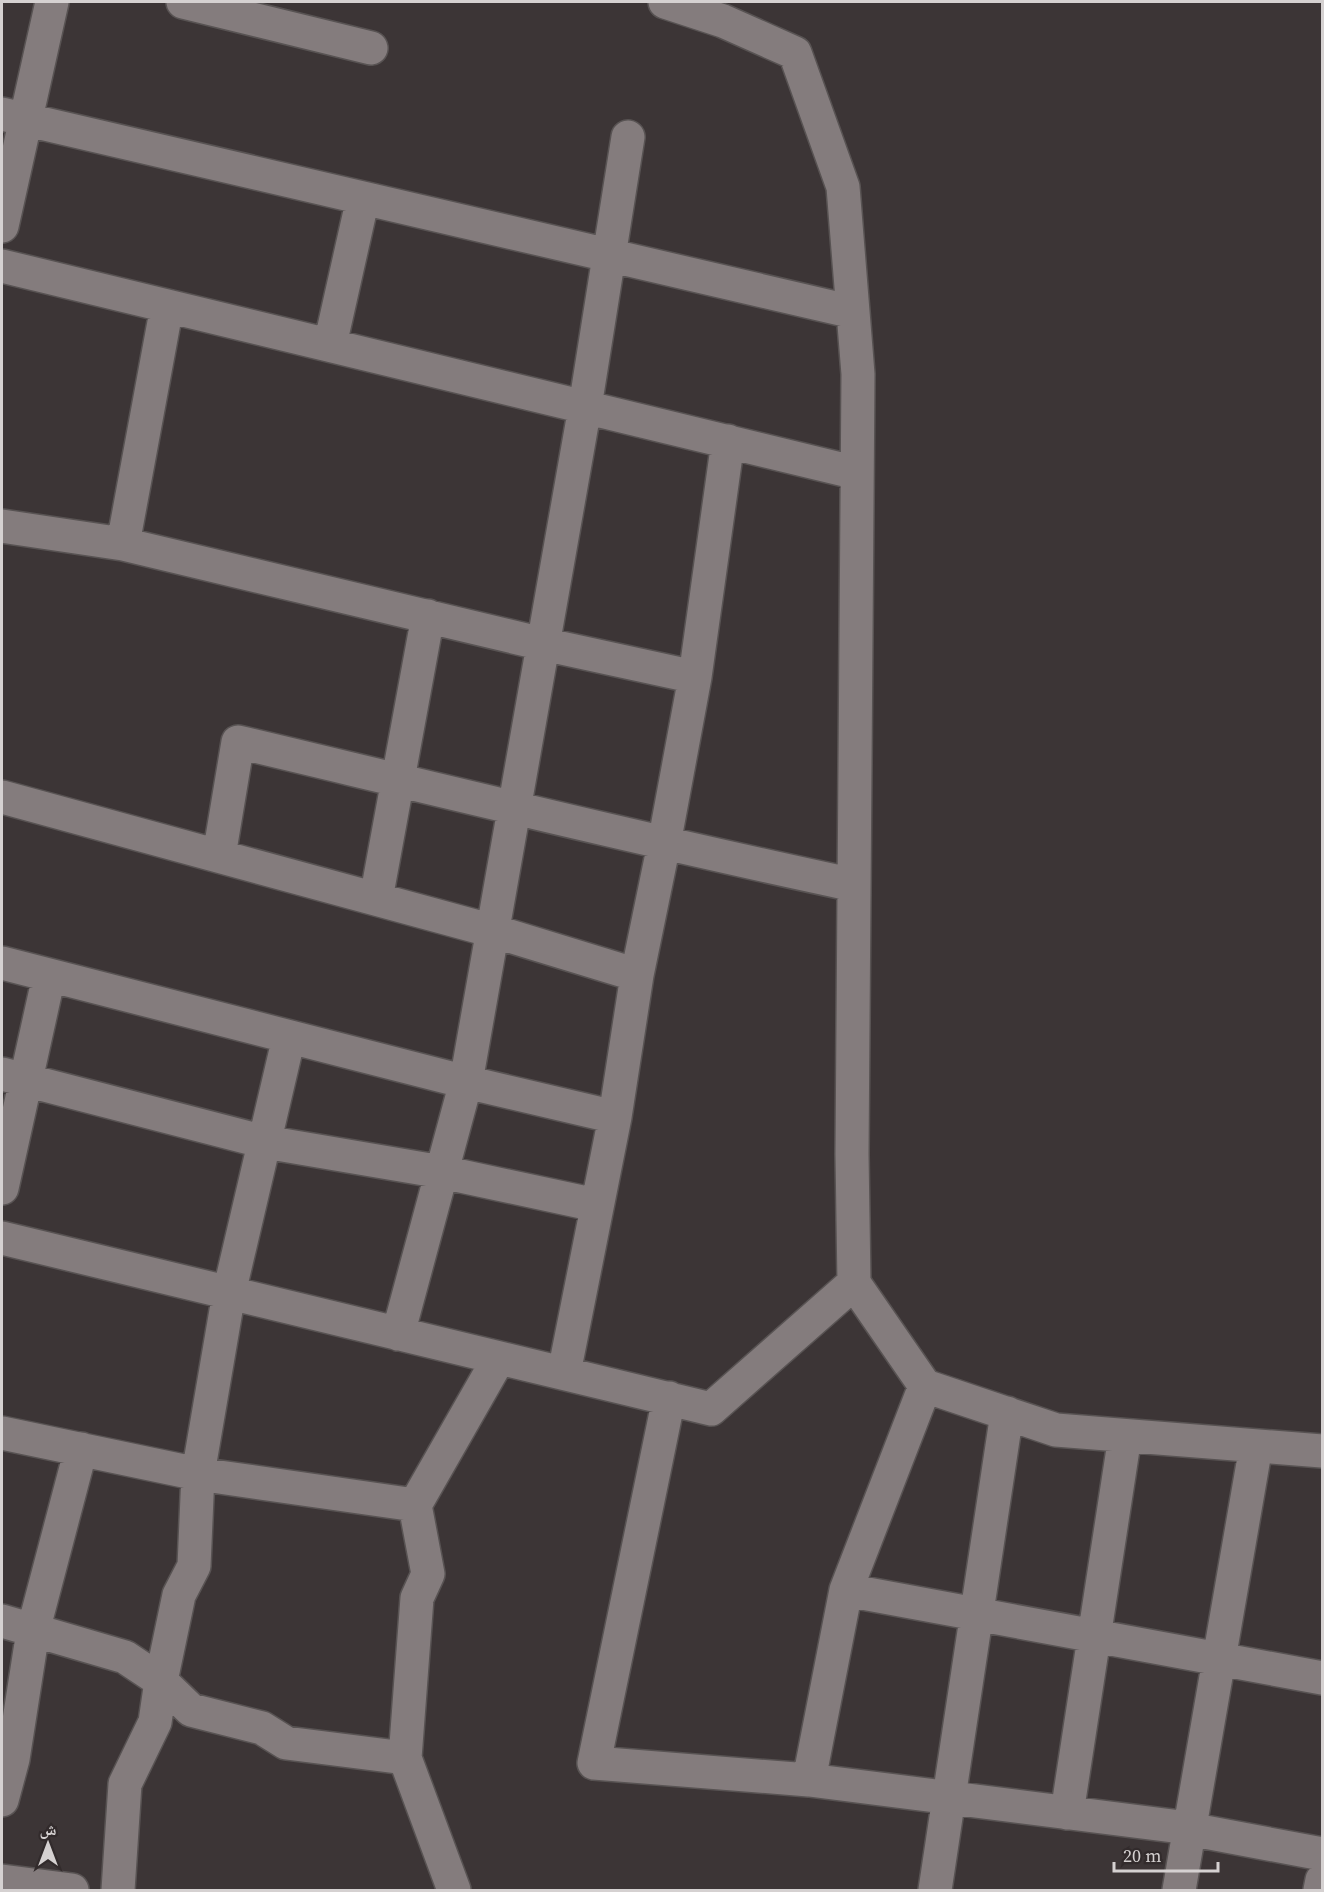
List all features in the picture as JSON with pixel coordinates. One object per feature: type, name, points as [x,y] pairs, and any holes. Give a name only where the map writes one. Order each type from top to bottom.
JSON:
[{"type":"street","points":[[2,226],[14,117],[52,2]]},
{"type":"street","points":[[183,2],[371,48]]},
{"type":"street","points":[[665,2],[729,11],[795,53],[843,187],[858,374],[852,1154],[854,1283],[925,1386],[1056,1430],[1323,1451]]},
{"type":"street","points":[[14,117],[853,312]]},
{"type":"street","points":[[398,1334],[466,1082],[585,407],[628,137]]},
{"type":"street","points":[[330,345],[363,198]]},
{"type":"street","points":[[2,266],[857,473]]},
{"type":"street","points":[[123,544],[167,306]]},
{"type":"street","points":[[564,1373],[615,1117],[637,975],[695,677],[728,441]]},
{"type":"street","points":[[2,526],[123,544],[543,644],[695,677]]},
{"type":"street","points":[[376,899],[428,616]]},
{"type":"street","points":[[219,856],[238,742],[664,844],[854,885]]},
{"type":"street","points":[[2,797],[493,931],[637,975]]},
{"type":"street","points":[[2,963],[466,1082],[615,1117]]},
{"type":"street","points":[[2,1188],[14,1077],[49,976]]},
{"type":"street","points":[[118,1890],[125,1784],[155,1722],[179,1595],[194,1566],[198,1474],[230,1293],[289,1037]]},
{"type":"street","points":[[14,1077],[265,1142],[442,1172],[596,1205]]},
{"type":"street","points":[[2,1238],[711,1409],[854,1283]]},
{"type":"street","points":[[454,1890],[405,1758],[417,1598],[428,1574],[415,1505],[499,1358]]},
{"type":"street","points":[[809,1780],[846,1590],[925,1386]]},
{"type":"street","points":[[669,1398],[594,1763],[809,1780],[1190,1830],[1323,1854]]},
{"type":"street","points":[[934,1890],[950,1798],[1007,1413]]},
{"type":"street","points":[[2,1433],[198,1474],[415,1505]]},
{"type":"street","points":[[1067,1813],[1125,1436]]},
{"type":"street","points":[[1179,1890],[1256,1446]]},
{"type":"street","points":[[2,1800],[7,1757],[33,1630],[81,1449]]},
{"type":"street","points":[[846,1590],[1323,1678]]},
{"type":"street","points":[[2,1621],[125,1657],[161,1681],[191,1710],[262,1728],[286,1743],[405,1758]]},
{"type":"street","points":[[1320,1890],[1323,1880]]},
{"type":"street","points":[[2,1881],[72,1890]]}]
